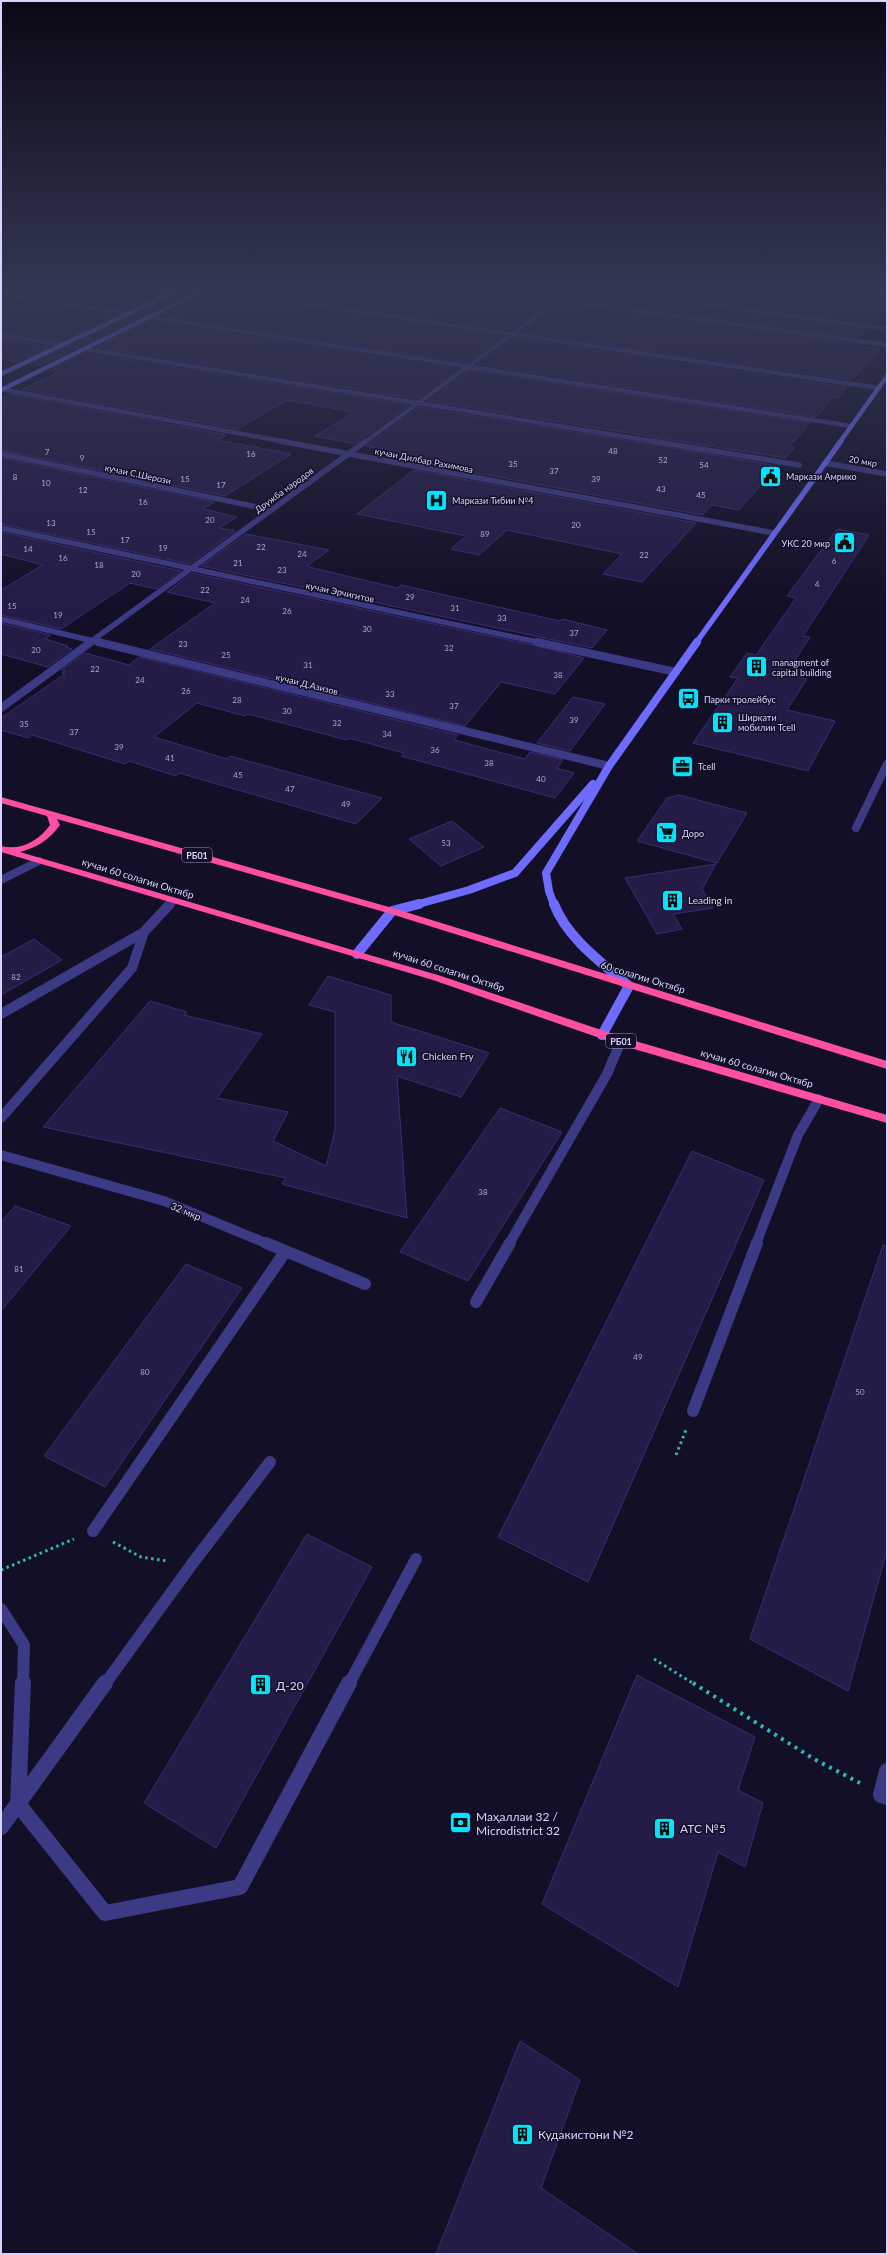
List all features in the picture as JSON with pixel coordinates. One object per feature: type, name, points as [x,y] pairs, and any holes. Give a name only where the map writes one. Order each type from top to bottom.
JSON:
[{"type":"highway","name":"РБ01","points":[[1,800],[392,911]]},
{"type":"highway","points":[[5,850],[29,847],[47,838],[55,825],[51,814]]},
{"type":"highway","name":"кучаи 60 солагии Октябр","points":[[5,850],[437,978],[621,1041],[887,1119]]},
{"type":"highway","name":"60 солагии Октябр","points":[[392,911],[629,986],[887,1065]]},
{"type":"main road","points":[[602,1034],[629,986],[583,945],[555,909],[546,888],[546,873],[609,766],[877,391]]},
{"type":"main road","points":[[357,954],[392,911],[469,890],[515,873],[609,766]]},
{"type":"street","name":"кучаи Дилбар Рахимова","points":[[14,391],[774,533]]},
{"type":"street","points":[[345,391],[799,465]]},
{"type":"street","name":"Дружба народов","points":[[1,708],[434,391]]},
{"type":"street","points":[[625,391],[851,426]]},
{"type":"street","name":"кучаи С.Шерози","points":[[1,454],[272,510]]},
{"type":"street","name":"20 мкр","points":[[825,463],[887,474]]},
{"type":"street","name":"кучаи Эрчигитов","points":[[1,528],[676,672]]},
{"type":"street","name":"кучаи Д.Азизов","points":[[1,619],[609,766]]},
{"type":"street","points":[[856,828],[887,764]]},
{"type":"street","points":[[1,880],[39,861]]},
{"type":"street","points":[[1,1014],[144,932],[173,901]]},
{"type":"street","points":[[1,1118],[132,968],[144,932]]},
{"type":"street","points":[[476,1302],[610,1068],[621,1041]]},
{"type":"street","points":[[693,1411],[798,1136],[819,1099]]},
{"type":"street","name":"32 мкр","points":[[1,1155],[164,1201],[365,1284]]},
{"type":"street","points":[[93,1531],[285,1252]]},
{"type":"street","points":[[1,1827],[192,1564],[270,1462]]},
{"type":"street","points":[[1,1609],[24,1644],[18,1804],[105,1913],[240,1887],[416,1559]]},
{"type":"street","points":[[884,1796],[887,1771]]},
{"type":"path","points":[[676,1456],[693,1411]]},
{"type":"path","points":[[1,1570],[93,1531],[141,1557]]},
{"type":"path","points":[[654,1659],[814,1759],[884,1796]]},
{"type":"building","points":[[34,391],[323,391],[409,405],[355,444],[315,436],[354,412],[287,400],[237,429]]},
{"type":"building","points":[[369,391],[428,391],[417,399]]},
{"type":"building","points":[[441,391],[606,391],[810,423],[789,447],[794,448],[785,458],[428,401]]},
{"type":"building","points":[[652,391],[843,391],[837,398],[833,397],[816,417]]},
{"type":"building","points":[[10,394],[227,435],[218,440],[291,454],[225,496],[1,450],[1,399]]},
{"type":"building","points":[[419,407],[778,466],[739,510],[712,505],[702,515],[423,463],[430,459],[366,446]]},
{"type":"building","points":[[1,458],[214,502],[203,509],[237,517],[219,528],[235,531],[190,564],[1,524]]},
{"type":"building","points":[[414,470],[696,523],[642,582],[603,574],[622,554],[507,530],[479,555],[451,549],[466,536],[357,514]]},
{"type":"building","points":[[837,529],[869,535],[803,636],[810,637],[786,674],[807,679],[787,710],[835,721],[808,771],[693,743],[738,678],[730,677],[747,653],[756,655],[796,598],[787,596]]},
{"type":"building","points":[[1,532],[181,571],[156,589],[130,583],[61,629],[1,615],[1,590],[43,565],[1,554]]},
{"type":"building","points":[[246,534],[329,550],[307,566],[309,567],[397,588],[401,585],[560,621],[562,619],[607,630],[592,648],[201,566]]},
{"type":"building","points":[[192,573],[533,645],[584,658],[555,694],[501,682],[465,726],[150,649],[215,603],[167,592]]},
{"type":"building","points":[[1,623],[51,635],[45,639],[68,646],[66,647],[72,649],[48,667],[1,654]]},
{"type":"building","points":[[85,653],[129,665],[139,657],[458,735],[454,740],[525,759],[530,752],[563,760],[557,768],[574,773],[555,798],[401,756],[404,753],[349,738],[347,740],[248,714],[245,716],[197,703],[154,737],[227,759],[230,756],[382,798],[356,824],[179,773],[176,776],[129,761],[125,764],[32,735],[28,738],[1,730],[1,718],[65,674],[62,673],[65,671],[61,670]]},
{"type":"building","points":[[573,697],[605,704],[570,751],[537,743]]},
{"type":"building","points":[[679,795],[747,813],[717,863],[637,841],[667,798]]},
{"type":"building","points":[[452,821],[484,847],[441,866],[409,839]]},
{"type":"building","name":"Leading in","points":[[716,864],[702,889],[713,908],[673,914],[682,929],[657,934],[625,878]]},
{"type":"building","points":[[34,939],[62,960],[1,995],[1,957]]},
{"type":"building","points":[[328,976],[391,995],[391,1022],[489,1053],[461,1097],[397,1076],[407,1218],[282,1184],[286,1178],[43,1127],[150,1001],[187,1012],[184,1015],[262,1034],[217,1098],[288,1112],[273,1141],[326,1166],[335,1130],[335,1012],[309,1005]]},
{"type":"building","points":[[500,1108],[562,1132],[468,1281],[400,1252]]},
{"type":"building","points":[[692,1151],[764,1180],[588,1582],[498,1537]]},
{"type":"building","points":[[15,1206],[71,1226],[1,1311],[1,1222]]},
{"type":"building","points":[[883,1245],[887,1246],[887,1550],[848,1691],[750,1639]]},
{"type":"building","points":[[186,1264],[242,1288],[105,1487],[44,1456]]},
{"type":"building","name":"Д-20","points":[[307,1534],[372,1567],[216,1848],[144,1803]]},
{"type":"building","name":"АТС №5","points":[[637,1675],[755,1737],[738,1790],[763,1803],[745,1867],[718,1852],[678,1987],[542,1904]]},
{"type":"building","name":"Кудакистони №2","points":[[520,2041],[580,2080],[541,2188],[638,2254],[436,2254]]},
{"type":"place","name":"Маркази Амрико","points":[[770,476]]},
{"type":"place","name":"Маркази Тибии №4","points":[[436,500]]},
{"type":"place","name":"УКС 20 мкр","points":[[845,543]]},
{"type":"place","name":"managment of capital building","points":[[757,667]]},
{"type":"place","name":"Парки тролейбус","points":[[688,699]]},
{"type":"place","name":"Ширкати мобилии Tcell","points":[[722,722]]},
{"type":"place","name":"Tcell","points":[[683,766]]},
{"type":"place","name":"Доро","points":[[666,833]]},
{"type":"place","name":"Leading in","points":[[673,900]]},
{"type":"place","name":"Chicken Fry","points":[[407,1056]]},
{"type":"place","name":"Д-20","points":[[261,1685]]},
{"type":"place","name":"Маҳаллаи 32 / Microdistrict 32","points":[[460,1823]]},
{"type":"place","name":"АТС №5","points":[[665,1828]]},
{"type":"place","name":"Кудакистони №2","points":[[522,2134]]}]
